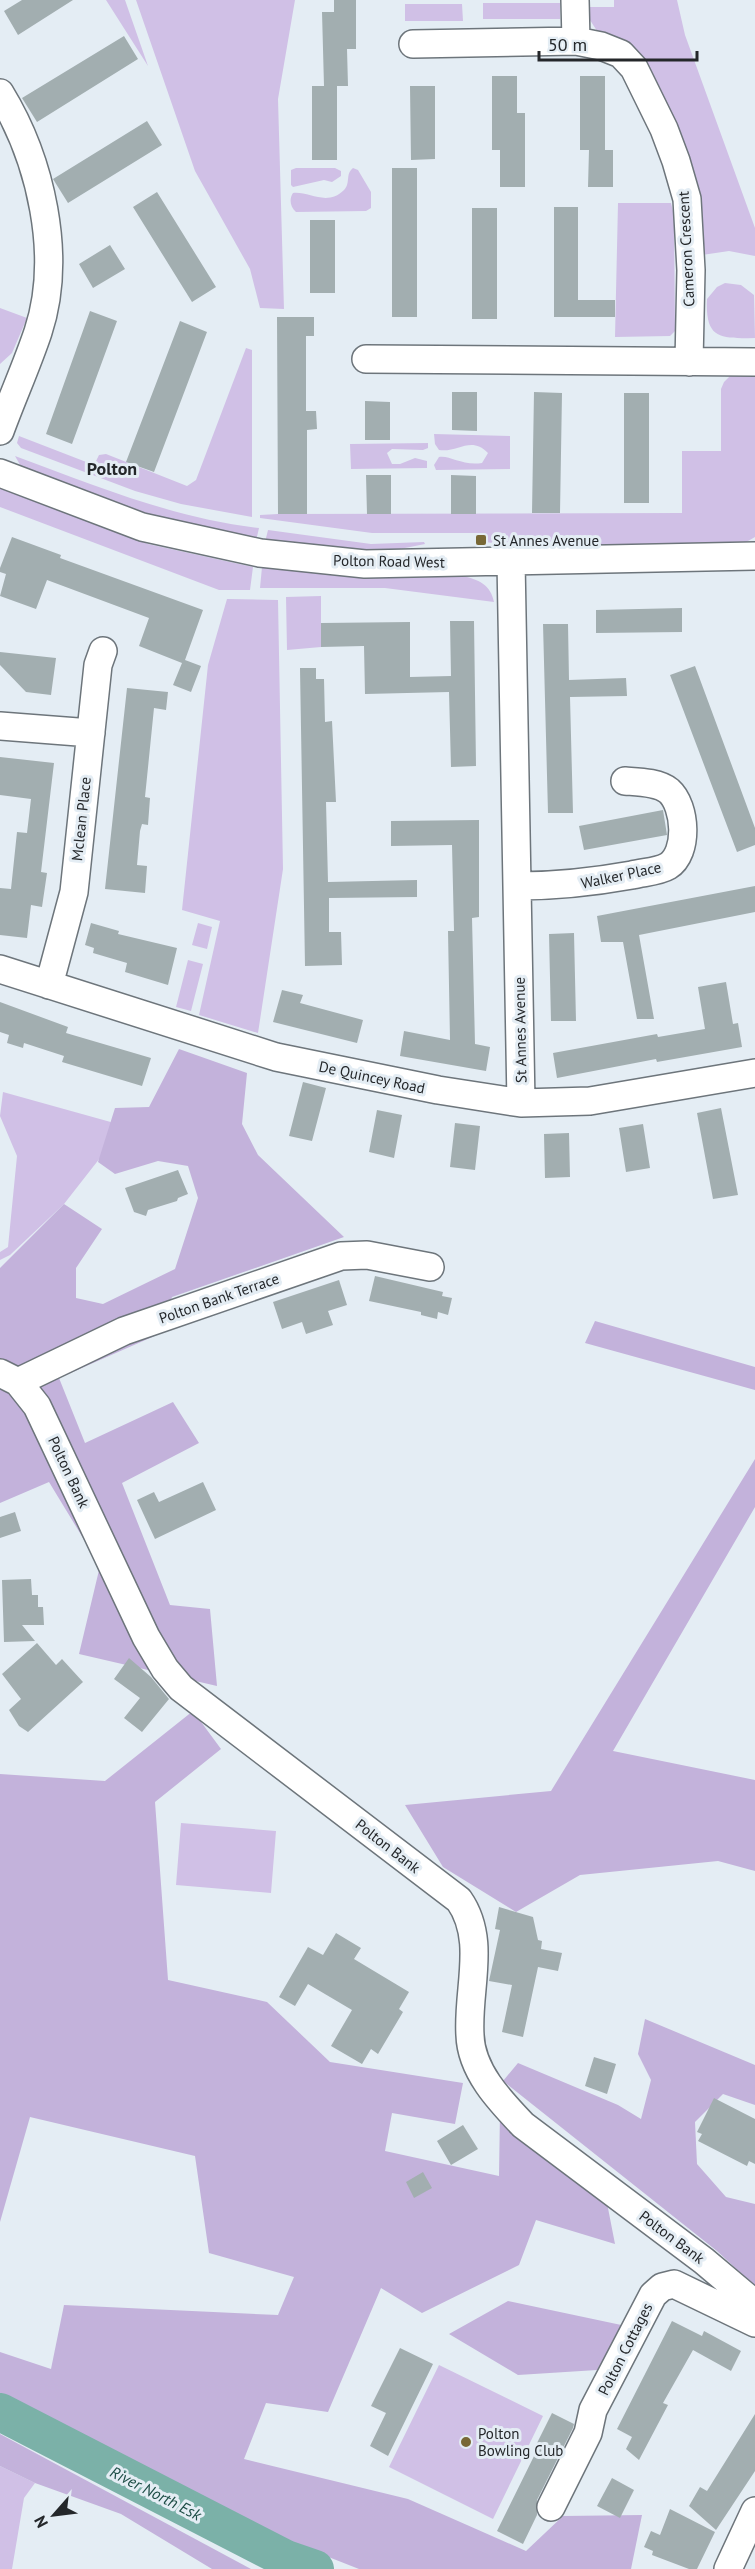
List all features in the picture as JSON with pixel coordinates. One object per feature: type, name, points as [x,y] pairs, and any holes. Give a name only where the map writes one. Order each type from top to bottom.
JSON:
[{"type":"street","points":[[575,0],[576,41]]},
{"type":"street","name":"Cameron Crescent","points":[[413,44],[576,41],[601,46],[621,54],[634,68],[664,129],[687,199],[691,270],[689,362]]},
{"type":"street","points":[[0,93],[31,161],[46,226],[48,254],[47,289],[39,331],[8,386],[0,431]]},
{"type":"street","points":[[366,359],[755,362]]},
{"type":"street","name":"Polton Road West","points":[[0,473],[142,526],[260,553],[365,564],[755,556]]},
{"type":"street","name":"St Annes Avenue","points":[[512,561],[521,1102]]},
{"type":"street","name":"Mclean Place","points":[[49,985],[74,892],[91,733],[103,651]]},
{"type":"street","points":[[0,726],[91,733]]},
{"type":"street","name":"Walker Place","points":[[517,886],[578,885],[667,867],[682,850],[684,839],[677,802],[669,791],[655,785],[625,781]]},
{"type":"street","name":"De Quincey Road","points":[[0,969],[276,1057],[438,1090],[521,1102],[590,1101],[755,1073]]},
{"type":"street","name":"Polton Bank Terrace","points":[[9,1378],[124,1331],[341,1256],[367,1255],[430,1267]]},
{"type":"street","name":"Polton Bank","points":[[9,1378],[37,1406],[146,1638],[165,1669],[182,1688],[459,1900],[469,1914],[475,1947],[470,2037],[487,2084],[501,2102],[523,2125],[704,2261],[755,2304]]},
{"type":"street","name":"Polton Cottages","points":[[551,2507],[588,2433],[593,2410],[653,2295],[662,2287],[674,2284],[755,2323]]},
{"type":"street","points":[[728,2569],[755,2511]]},
{"type":"shaded area","points":[[106,0],[125,0],[148,66]]},
{"type":"shaded area","points":[[136,0],[295,0],[278,99],[284,309],[260,308],[250,269],[195,171]]},
{"type":"shaded area","points":[[614,0],[677,0],[685,35],[755,228],[755,256],[729,251],[702,255],[691,176],[588,17],[586,7],[614,7]]},
{"type":"shaded area","points":[[483,3],[560,3],[560,19],[483,19]]},
{"type":"shaded area","points":[[405,4],[462,4],[463,21],[405,21]]},
{"type":"shaded area","points":[[335,168],[341,171],[341,176],[332,182],[324,180],[293,187],[291,170]]},
{"type":"shaded area","points":[[353,168],[358,170],[371,192],[371,208],[366,211],[296,212],[292,208],[293,193],[325,198],[338,195],[346,187],[349,173]]},
{"type":"shaded area","points":[[618,203],[671,203],[674,215],[675,331],[670,336],[615,337]]},
{"type":"shaded area","points":[[725,283],[741,285],[754,295],[755,338],[724,337],[712,329],[707,312],[707,299],[717,287]]},
{"type":"shaded area","points":[[0,308],[27,318],[12,353],[0,364]]},
{"type":"shaded area","points":[[246,348],[252,350],[252,517],[181,504],[135,491],[21,448],[17,443],[19,436],[94,465],[99,455],[106,454],[187,486],[196,480]]},
{"type":"shaded area","points":[[731,375],[755,375],[755,537],[741,545],[537,550],[486,542],[479,533],[372,533],[260,518],[260,515],[278,514],[682,513],[682,451],[721,451],[721,389]]},
{"type":"shaded area","points":[[434,434],[510,436],[510,469],[436,470],[434,465],[439,457],[475,464],[482,463],[488,453],[476,445],[439,450],[435,444]]},
{"type":"shaded area","points":[[428,443],[428,448],[423,450],[392,449],[387,453],[392,464],[400,464],[415,458],[427,461],[427,468],[351,469],[350,444]]},
{"type":"shaded area","points":[[15,456],[165,509],[259,528],[256,541],[172,524],[23,470]]},
{"type":"shaded area","points":[[0,488],[148,544],[253,567],[250,590],[219,590],[0,507]]},
{"type":"shaded area","points":[[268,530],[371,544],[424,542],[425,544],[385,552],[265,542]]},
{"type":"shaded area","points":[[262,567],[349,576],[462,576],[487,587],[494,602],[385,588],[260,588]]},
{"type":"shaded area","points":[[321,596],[321,647],[287,650],[286,597]]},
{"type":"shaded area","points":[[227,599],[278,600],[283,869],[258,1033],[199,1015],[220,921],[182,910],[208,665]]},
{"type":"shaded area","points":[[198,923],[212,927],[207,949],[192,945]]},
{"type":"shaded area","points":[[188,960],[203,964],[191,1011],[176,1007]]},
{"type":"shaded area","points":[[179,1049],[247,1073],[242,1124],[258,1155],[344,1237],[172,1297],[159,1334],[59,1378],[85,1443],[173,1402],[199,1443],[122,1483],[170,1605],[210,1609],[217,1686],[79,1654],[100,1566],[49,1482],[0,1503],[0,1268],[64,1204],[102,1229],[76,1268],[76,1298],[103,1304],[175,1269],[198,1198],[188,1166],[158,1161],[115,1174],[98,1162],[115,1108],[149,1107]]},
{"type":"shaded area","points":[[3,1092],[125,1126],[64,1204],[10,1255],[0,1260],[0,1252],[8,1247],[17,1156],[0,1116]]},
{"type":"shaded area","points":[[595,1321],[755,1367],[755,1390],[585,1343]]},
{"type":"shaded area","points":[[755,1459],[755,1507],[613,1751],[755,1780],[755,1871],[718,1861],[580,1875],[516,1912],[443,1867],[405,1805],[551,1791]]},
{"type":"shaded area","points":[[193,1711],[221,1749],[155,1802],[168,1980],[267,2002],[330,2062],[463,2083],[455,2124],[392,2113],[385,2151],[499,2176],[500,2111],[607,2203],[615,2244],[536,2220],[519,2265],[422,2313],[381,2288],[328,2412],[266,2403],[244,2459],[408,2499],[526,2551],[563,2516],[642,2515],[631,2569],[359,2569],[204,2508],[0,2402],[0,2352],[51,2369],[64,2305],[278,2315],[294,2277],[209,2253],[195,2156],[30,2117],[0,2222],[0,1774],[105,1781]]},
{"type":"shaded area","points":[[181,1823],[276,1831],[271,1893],[176,1885]]},
{"type":"shaded area","points":[[645,2019],[755,2065],[755,2105],[723,2094],[695,2122],[697,2164],[726,2197],[755,2204],[755,2286],[717,2251],[503,2081],[518,2063],[618,2105],[641,2119],[651,2080],[638,2054]]},
{"type":"shaded area","points":[[508,2301],[626,2326],[597,2370],[518,2375],[449,2334]]},
{"type":"shaded area","name":"Polton Bowling Club","points":[[439,2365],[543,2416],[493,2519],[389,2467]]},
{"type":"shaded area","points":[[0,2434],[251,2569],[212,2569],[121,2514],[35,2483],[0,2466]]},
{"type":"shaded area","points":[[0,2466],[35,2483],[24,2498],[12,2569],[0,2569]]},
{"type":"building","points":[[22,0],[73,0],[18,35],[4,11]]},
{"type":"building","points":[[334,0],[356,0],[356,49],[347,49],[348,86],[337,86],[337,160],[312,160],[312,86],[324,86],[322,12],[334,12]]},
{"type":"building","points":[[124,36],[138,59],[37,122],[22,98]]},
{"type":"building","points":[[492,76],[517,76],[517,113],[525,113],[525,187],[500,187],[500,150],[492,150]]},
{"type":"building","points":[[580,76],[605,76],[605,150],[613,150],[613,187],[588,187],[589,150],[580,150]]},
{"type":"building","points":[[410,86],[435,86],[435,159],[411,160]]},
{"type":"building","points":[[147,121],[162,145],[68,203],[53,179]]},
{"type":"building","points":[[392,168],[417,168],[417,317],[392,317]]},
{"type":"building","points":[[157,192],[216,287],[192,302],[133,207]]},
{"type":"building","points":[[554,207],[578,207],[578,300],[615,300],[615,317],[554,317]]},
{"type":"building","points":[[472,208],[497,208],[497,319],[472,319]]},
{"type":"building","points":[[310,220],[335,220],[335,293],[310,293]]},
{"type":"building","points":[[110,245],[125,269],[93,288],[79,264]]},
{"type":"building","points":[[90,311],[117,321],[72,444],[46,434]]},
{"type":"building","points":[[277,317],[314,317],[314,336],[306,336],[306,411],[316,411],[317,429],[307,430],[307,514],[278,514]]},
{"type":"building","points":[[180,321],[207,332],[154,472],[126,462]]},
{"type":"building","points":[[452,392],[477,392],[477,431],[452,430]]},
{"type":"building","points":[[534,392],[562,393],[560,513],[532,513]]},
{"type":"building","points":[[624,393],[649,393],[649,503],[624,503]]},
{"type":"building","points":[[365,401],[390,402],[390,440],[365,440]]},
{"type":"building","points":[[366,475],[391,475],[391,514],[367,514]]},
{"type":"building","points":[[451,475],[476,476],[476,514],[451,514]]},
{"type":"building","points":[[12,537],[61,555],[60,558],[203,610],[185,660],[201,666],[191,692],[173,685],[182,663],[139,646],[149,618],[47,580],[36,609],[0,596],[6,574],[0,572],[0,568]]},
{"type":"building","points":[[682,608],[682,632],[596,633],[596,610]]},
{"type":"building","points":[[450,621],[474,621],[476,766],[451,767],[449,692],[365,694],[364,646],[321,647],[321,623],[410,622],[410,677],[451,676]]},
{"type":"building","points":[[543,624],[568,624],[569,680],[626,678],[627,696],[570,697],[573,813],[548,813]]},
{"type":"building","points":[[0,652],[56,658],[51,695],[26,692],[0,665]]},
{"type":"building","points":[[695,666],[755,828],[755,845],[737,852],[670,675]]},
{"type":"building","points":[[300,668],[316,668],[316,679],[324,679],[325,722],[332,721],[336,802],[326,802],[328,882],[417,880],[417,897],[329,898],[329,932],[341,932],[342,965],[305,966]]},
{"type":"building","points":[[127,688],[168,692],[166,710],[154,708],[145,797],[150,798],[148,825],[142,824],[140,831],[137,865],[147,866],[145,893],[105,889]]},
{"type":"building","points":[[0,757],[54,763],[41,872],[47,873],[42,907],[31,905],[27,938],[0,935],[0,888],[11,889],[17,832],[27,833],[31,799],[0,795]]},
{"type":"building","points":[[663,810],[667,835],[584,850],[579,826]]},
{"type":"building","points":[[479,820],[479,917],[472,918],[475,1044],[490,1047],[486,1071],[400,1056],[404,1031],[450,1040],[448,931],[454,931],[452,845],[391,846],[391,821]]},
{"type":"building","points":[[755,886],[755,912],[639,935],[654,1019],[637,1019],[623,942],[601,942],[597,916]]},
{"type":"building","points":[[91,923],[119,931],[118,934],[177,948],[168,985],[125,972],[127,963],[93,953],[94,948],[85,945]]},
{"type":"building","points":[[574,933],[576,1021],[551,1021],[549,934]]},
{"type":"building","points":[[726,982],[733,1024],[738,1023],[742,1047],[657,1062],[656,1059],[557,1078],[553,1053],[657,1034],[658,1037],[705,1029],[698,987]]},
{"type":"building","points":[[282,990],[303,995],[300,1003],[363,1020],[357,1043],[273,1022]]},
{"type":"building","points":[[0,1002],[68,1027],[66,1033],[151,1058],[142,1086],[62,1062],[64,1056],[24,1043],[23,1048],[7,1043],[9,1035],[0,1032]]},
{"type":"building","points":[[303,1082],[326,1088],[312,1141],[289,1136]]},
{"type":"building","points":[[721,1108],[738,1195],[713,1199],[697,1113]]},
{"type":"building","points":[[377,1110],[402,1115],[394,1158],[369,1152]]},
{"type":"building","points":[[455,1123],[480,1126],[475,1170],[450,1167]]},
{"type":"building","points":[[643,1124],[650,1168],[626,1172],[619,1128]]},
{"type":"building","points":[[569,1133],[570,1177],[545,1178],[544,1134]]},
{"type":"building","points":[[178,1170],[188,1194],[178,1198],[177,1201],[148,1210],[146,1216],[134,1212],[125,1188]]},
{"type":"building","points":[[375,1276],[443,1292],[442,1296],[452,1298],[448,1315],[438,1312],[437,1319],[421,1315],[421,1312],[369,1301]]},
{"type":"building","points":[[339,1280],[347,1305],[328,1311],[333,1325],[306,1334],[302,1322],[282,1329],[273,1302]]},
{"type":"building","points":[[203,1482],[216,1510],[155,1539],[137,1500],[154,1492],[159,1502]]},
{"type":"building","points":[[15,1512],[21,1531],[0,1538],[0,1517]]},
{"type":"building","points":[[31,1579],[32,1595],[38,1595],[38,1607],[43,1607],[44,1625],[22,1625],[35,1641],[4,1642],[2,1580]]},
{"type":"building","points":[[37,1643],[56,1665],[62,1659],[83,1682],[28,1732],[19,1726],[9,1710],[21,1699],[2,1674]]},
{"type":"building","points":[[129,1658],[151,1677],[169,1699],[142,1732],[124,1718],[140,1698],[114,1679]]},
{"type":"building","points":[[499,1907],[533,1917],[538,1940],[542,1941],[541,1949],[562,1953],[558,1971],[538,1967],[523,2037],[502,2032],[512,1985],[489,1981],[500,1930],[495,1929]]},
{"type":"building","points":[[336,1933],[361,1948],[354,1959],[409,1992],[399,2009],[403,2012],[378,2054],[371,2049],[362,2064],[331,2046],[352,2010],[308,1984],[295,2006],[279,1997],[308,1947],[323,1955]]},
{"type":"building","points":[[594,2057],[616,2064],[607,2094],[585,2086]]},
{"type":"building","points":[[714,2098],[755,2119],[755,2164],[749,2161],[747,2166],[698,2141],[702,2134],[697,2132]]},
{"type":"building","points":[[463,2125],[478,2149],[451,2165],[437,2141]]},
{"type":"building","points":[[423,2172],[432,2188],[414,2198],[406,2182]]},
{"type":"building","points":[[672,2321],[702,2336],[704,2331],[741,2351],[731,2371],[693,2350],[663,2403],[668,2405],[639,2460],[626,2449],[632,2437],[617,2429]]},
{"type":"building","points":[[400,2348],[433,2364],[388,2456],[370,2446],[386,2413],[371,2406]]},
{"type":"building","points":[[552,2413],[574,2424],[537,2500],[537,2515],[523,2544],[497,2531],[538,2448],[535,2447]]},
{"type":"building","points":[[755,2414],[755,2471],[716,2530],[689,2506],[700,2487],[707,2491]]},
{"type":"building","points":[[612,2478],[634,2490],[620,2518],[597,2506]]},
{"type":"building","points":[[670,2509],[715,2532],[697,2569],[689,2569],[652,2555],[653,2551],[644,2547],[651,2531],[660,2535]]},
{"type":"waterway","name":"River North Esk","points":[[0,2412],[286,2559],[315,2569]]},
{"type":"place","name":"St Annes Avenue","points":[[481,540]]},
{"type":"place","name":"Polton Bowling Club","points":[[466,2442]]},
{"type":"district","name":"Polton","points":[[112,468]]}]
